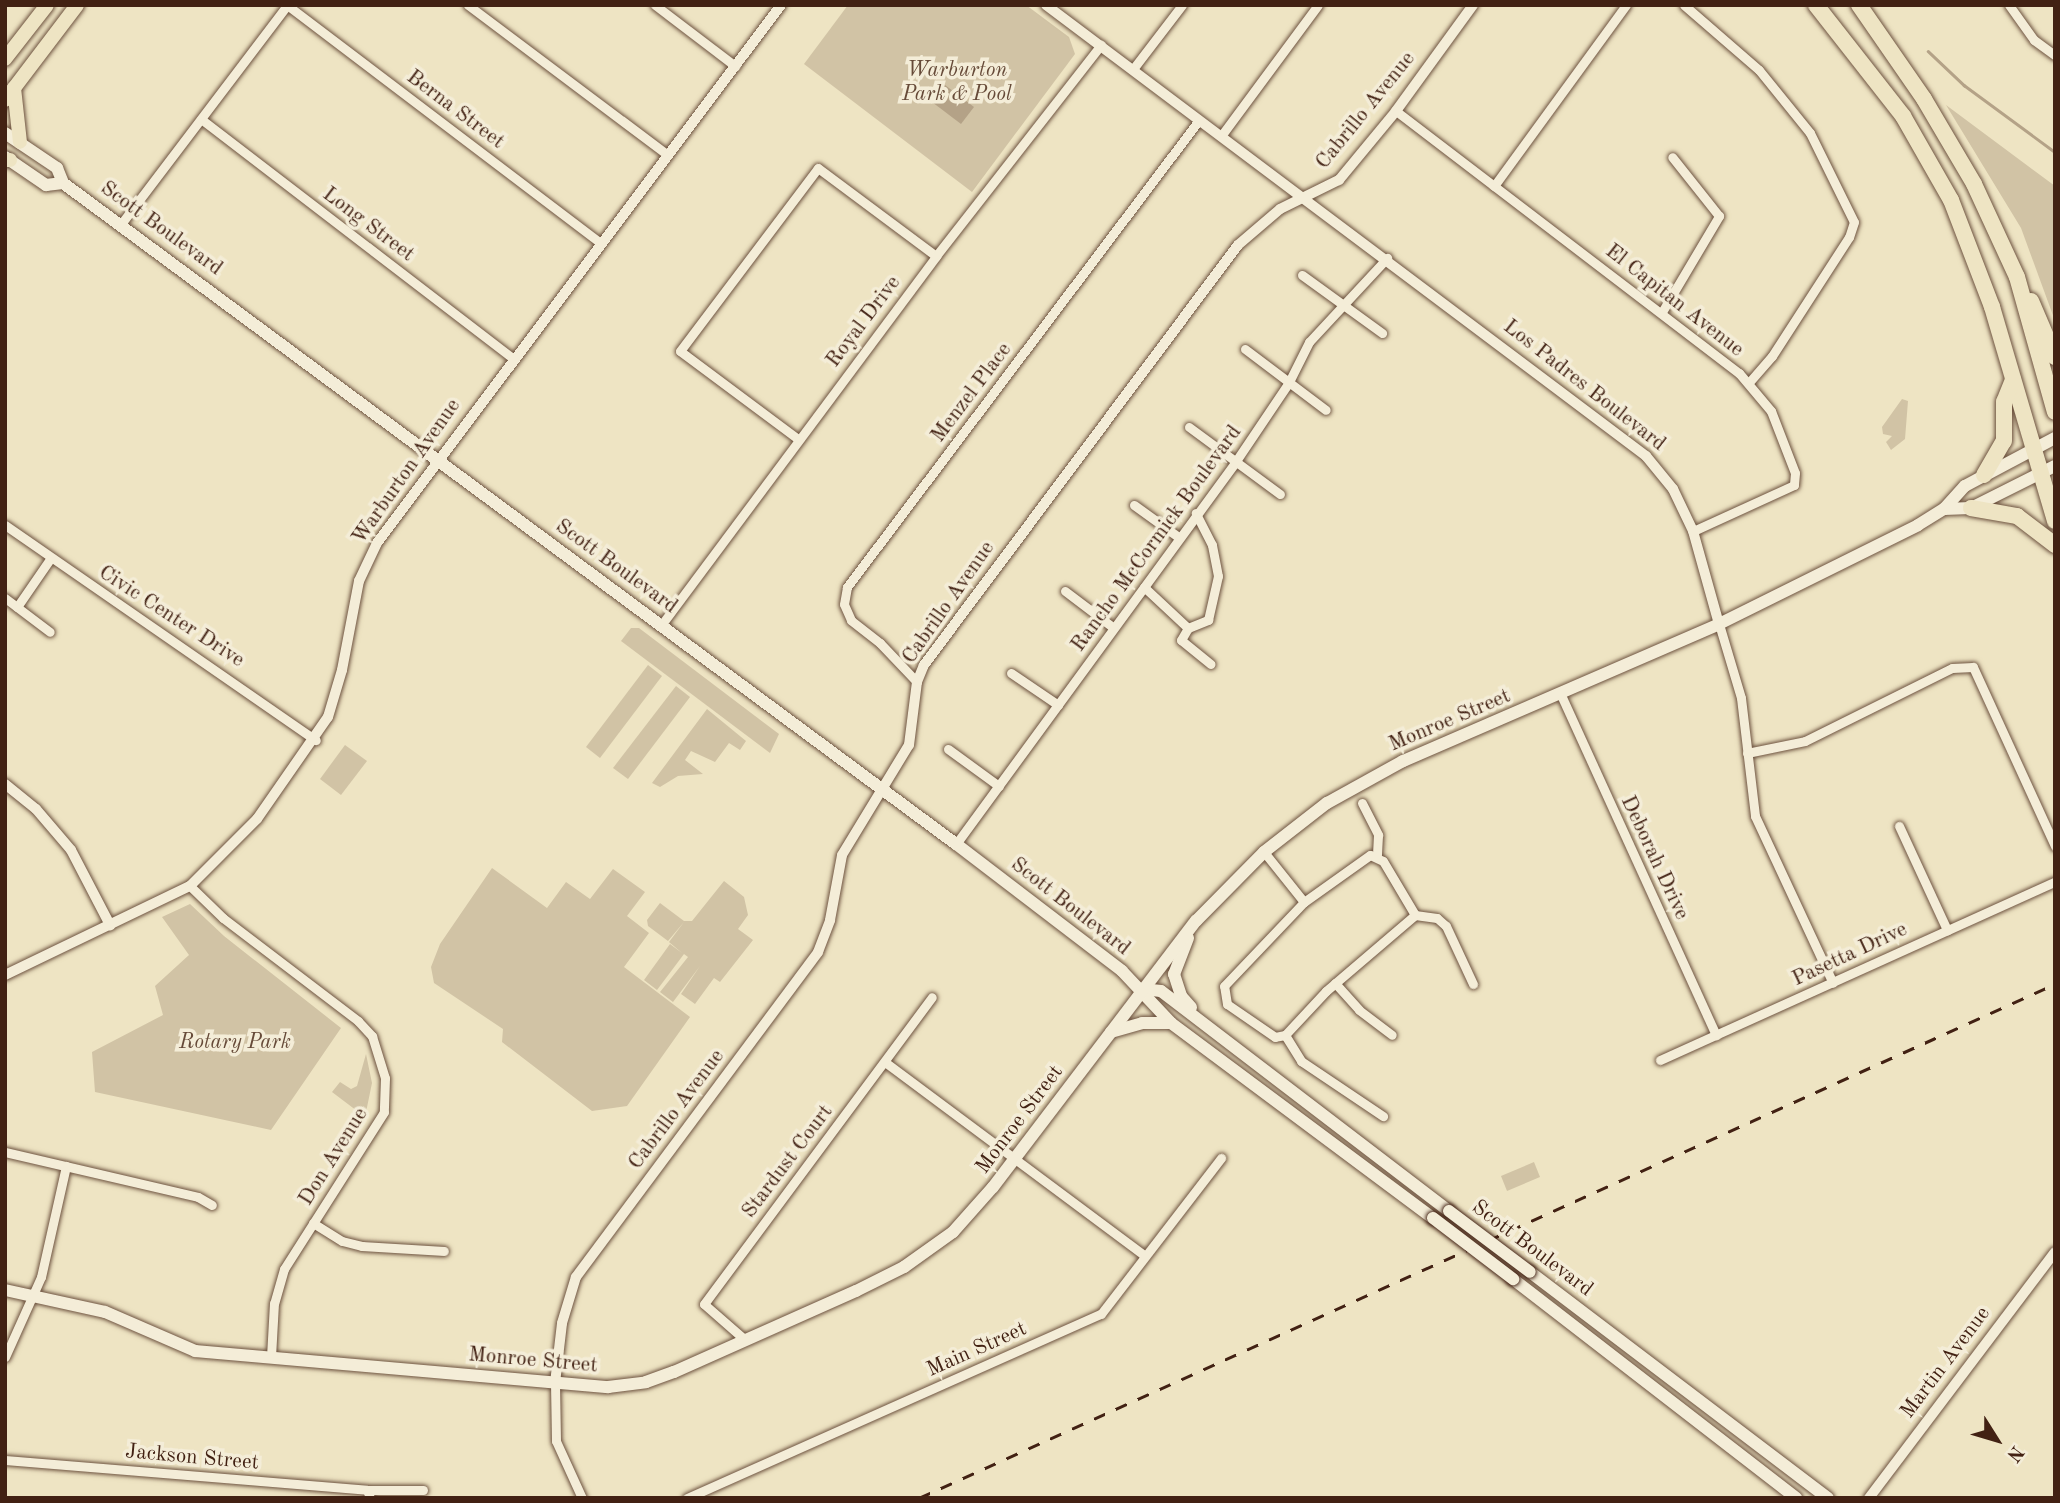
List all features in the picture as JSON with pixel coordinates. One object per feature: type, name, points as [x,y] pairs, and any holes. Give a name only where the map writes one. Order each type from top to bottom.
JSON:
[{"type":"highway","points":[[1816,5],[1903,116],[1951,200],[1992,307],[2034,449],[2048,469],[2055,521]]},
{"type":"highway","points":[[1859,5],[1948,137],[2017,277],[2047,330],[2055,356]]},
{"type":"highway","points":[[2017,277],[2055,412]]},
{"type":"highway","points":[[1984,475],[2004,441],[2004,402],[2013,380]]},
{"type":"highway","points":[[1971,509],[2028,520],[2055,545]]},
{"type":"main road","points":[[5,60],[47,5]]},
{"type":"main road","points":[[20,142],[10,94],[77,5]]},
{"type":"main road","name":"Scott Boulevard","points":[[5,133],[57,168],[63,183],[956,844],[1142,989],[1151,1006],[1171,1023],[1514,1279],[1796,1498]]},
{"type":"main road","name":"Scott Boulevard","points":[[7,159],[46,185],[63,183]]},
{"type":"main road","name":"Monroe Street","points":[[5,1290],[105,1312],[195,1351],[608,1387],[646,1382],[856,1291],[931,1250],[971,1215],[1196,920],[1264,852],[1327,803],[1403,761],[1561,695],[1719,624],[1944,509],[1965,486],[2055,438]]},
{"type":"main road","name":"Monroe Street","points":[[1944,509],[1971,509],[2048,469]]},
{"type":"main road","points":[[1196,920],[1176,962],[1175,981],[1181,996],[1207,1026]]},
{"type":"main road","name":"Scott Boulevard","points":[[1142,989],[1161,991],[1828,1498]]},
{"type":"main road","points":[[1111,1032],[1142,1023],[1171,1023]]},
{"type":"street","points":[[121,224],[287,5]]},
{"type":"street","name":"Berna Street","points":[[287,5],[601,243]]},
{"type":"street","points":[[468,5],[668,155]]},
{"type":"street","points":[[655,5],[735,66]]},
{"type":"street","name":"Warburton Avenue","points":[[5,975],[190,886],[235,846],[316,740],[335,696],[362,573],[377,543],[437,459],[781,5]]},
{"type":"street","name":"Los Padres Boulevard","points":[[1047,5],[1306,197],[1646,456],[1672,489],[1693,531],[1741,698],[1755,816],[1833,984]]},
{"type":"street","points":[[1133,69],[1181,5]]},
{"type":"street","points":[[1221,136],[1318,5]]},
{"type":"street","name":"Cabrillo Avenue","points":[[582,1498],[556,1441],[555,1382],[562,1324],[576,1277],[818,952],[830,920],[842,855],[909,745],[917,682],[925,665],[1238,245],[1280,209],[1339,180],[1396,111],[1473,5]]},
{"type":"street","points":[[1494,186],[1626,5]]},
{"type":"street","points":[[1684,5],[1759,69],[1810,134],[1854,222],[1849,237],[1772,356],[1749,382]]},
{"type":"street","points":[[2009,5],[2034,40],[2055,55]]},
{"type":"street","name":"Royal Drive","points":[[662,624],[936,256],[1101,44]]},
{"type":"street","name":"El Capitan Avenue","points":[[1396,111],[1662,312],[1749,382],[1780,430],[1795,473],[1794,485],[1693,531]]},
{"type":"street","name":"Long Street","points":[[201,119],[513,358]]},
{"type":"street","name":"Menzel Place","points":[[917,682],[880,643],[851,620],[844,604],[848,587],[1199,120]]},
{"type":"street","points":[[1662,312],[1718,216],[1672,157]]},
{"type":"street","points":[[798,439],[680,351],[818,168],[936,256]]},
{"type":"street","name":"Rancho McCormick Boulevard","points":[[956,844],[1144,587],[1177,536],[1236,461],[1289,382],[1309,342],[1387,258]]},
{"type":"street","points":[[1302,275],[1382,332]]},
{"type":"street","points":[[1245,349],[1326,410]]},
{"type":"street","points":[[1189,427],[1280,494]]},
{"type":"street","points":[[1135,505],[1177,536]]},
{"type":"street","points":[[1196,513],[1212,545],[1219,576],[1208,620],[1188,628],[1181,640],[1211,664]]},
{"type":"street","name":"Civic Center Drive","points":[[5,525],[50,559],[316,740]]},
{"type":"street","points":[[17,607],[50,559]]},
{"type":"street","points":[[1144,587],[1188,628]]},
{"type":"street","points":[[1065,591],[1114,628]]},
{"type":"street","points":[[5,598],[50,632]]},
{"type":"street","points":[[1747,753],[1805,741],[1952,668],[1973,667],[2055,846]]},
{"type":"street","points":[[1011,673],[1058,705]]},
{"type":"street","name":"Deborah Drive","points":[[1561,695],[1716,1035]]},
{"type":"street","points":[[948,749],[999,786]]},
{"type":"street","points":[[5,784],[36,809],[71,850],[110,925]]},
{"type":"street","points":[[1362,803],[1377,835],[1377,857],[1415,915],[1437,918],[1446,926],[1473,984]]},
{"type":"street","points":[[1899,826],[1947,930]]},
{"type":"street","points":[[1264,852],[1304,902]]},
{"type":"street","points":[[1377,857],[1370,855],[1304,902],[1224,986],[1227,1004],[1275,1037],[1285,1035],[1335,983],[1410,923],[1415,915]]},
{"type":"street","name":"Pasetta Drive","points":[[1660,1060],[2055,882]]},
{"type":"street","name":"Don Avenue","points":[[190,886],[223,918],[372,1036],[384,1078],[384,1112],[284,1269],[274,1303],[271,1357]]},
{"type":"street","points":[[1335,983],[1359,1010],[1392,1035]]},
{"type":"street","name":"Stardust Court","points":[[744,1339],[704,1304],[932,997]]},
{"type":"street","points":[[1285,1035],[1301,1061],[1383,1116]]},
{"type":"street","points":[[885,1062],[1144,1256]]},
{"type":"street","points":[[5,1152],[198,1197],[212,1205]]},
{"type":"street","name":"Main Street","points":[[687,1498],[1101,1314],[1220,1158]]},
{"type":"street","points":[[5,1356],[30,1295],[41,1277],[66,1166]]},
{"type":"street","points":[[313,1223],[342,1241],[362,1246],[444,1251]]},
{"type":"street","name":"Martin Avenue","points":[[1869,1498],[2055,1252]]},
{"type":"street","name":"Jackson Street","points":[[5,1460],[368,1494],[423,1490]]},
{"type":"green space","name":"Warburton Park & Pool","points":[[848,5],[1026,5],[1069,37],[1075,54],[972,192],[804,64]]},
{"type":"green space","points":[[1946,105],[2055,186],[2055,321],[2021,228]]},
{"type":"green space","points":[[1902,399],[1908,401],[1905,439],[1891,450],[1886,442],[1892,436],[1883,434],[1882,427]]},
{"type":"green space","points":[[631,628],[639,628],[779,734],[770,753],[621,641]]},
{"type":"green space","points":[[648,665],[662,676],[600,758],[586,747]]},
{"type":"green space","points":[[676,686],[690,697],[628,779],[613,768]]},
{"type":"green space","points":[[707,709],[746,741],[740,750],[729,743],[715,762],[691,751],[685,760],[703,774],[678,776],[660,787],[652,783]]},
{"type":"green space","points":[[345,745],[367,761],[341,795],[320,779]]},
{"type":"green space","points":[[492,868],[547,908],[566,882],[590,899],[613,869],[645,892],[627,916],[649,933],[624,967],[690,1017],[627,1106],[592,1111],[502,1042],[503,1029],[434,983],[431,967],[440,944]]},
{"type":"green space","points":[[724,881],[744,897],[748,915],[738,929],[753,940],[720,982],[714,978],[695,1004],[681,994],[700,966],[673,1002],[660,992],[688,957],[684,954],[657,990],[644,980],[670,944],[682,953],[669,942],[684,922],[668,941],[648,926],[647,920],[660,903],[684,921],[692,921]]},
{"type":"green space","name":"Rotary Park","points":[[190,904],[224,936],[341,1028],[271,1130],[95,1092],[92,1052],[163,1015],[155,986],[189,955],[162,917]]},
{"type":"green space","points":[[366,1054],[372,1083],[365,1117],[332,1092],[340,1082],[351,1089],[357,1086]]},
{"type":"green space","points":[[1534,1162],[1540,1177],[1507,1191],[1501,1176]]},
{"type":"shaded area","points":[[945,85],[974,107],[961,124],[932,102]]},
{"type":"waterway","points":[[1928,51],[1964,85],[2055,152]]},
{"type":"railway","points":[[919,1498],[2055,984]]}]
